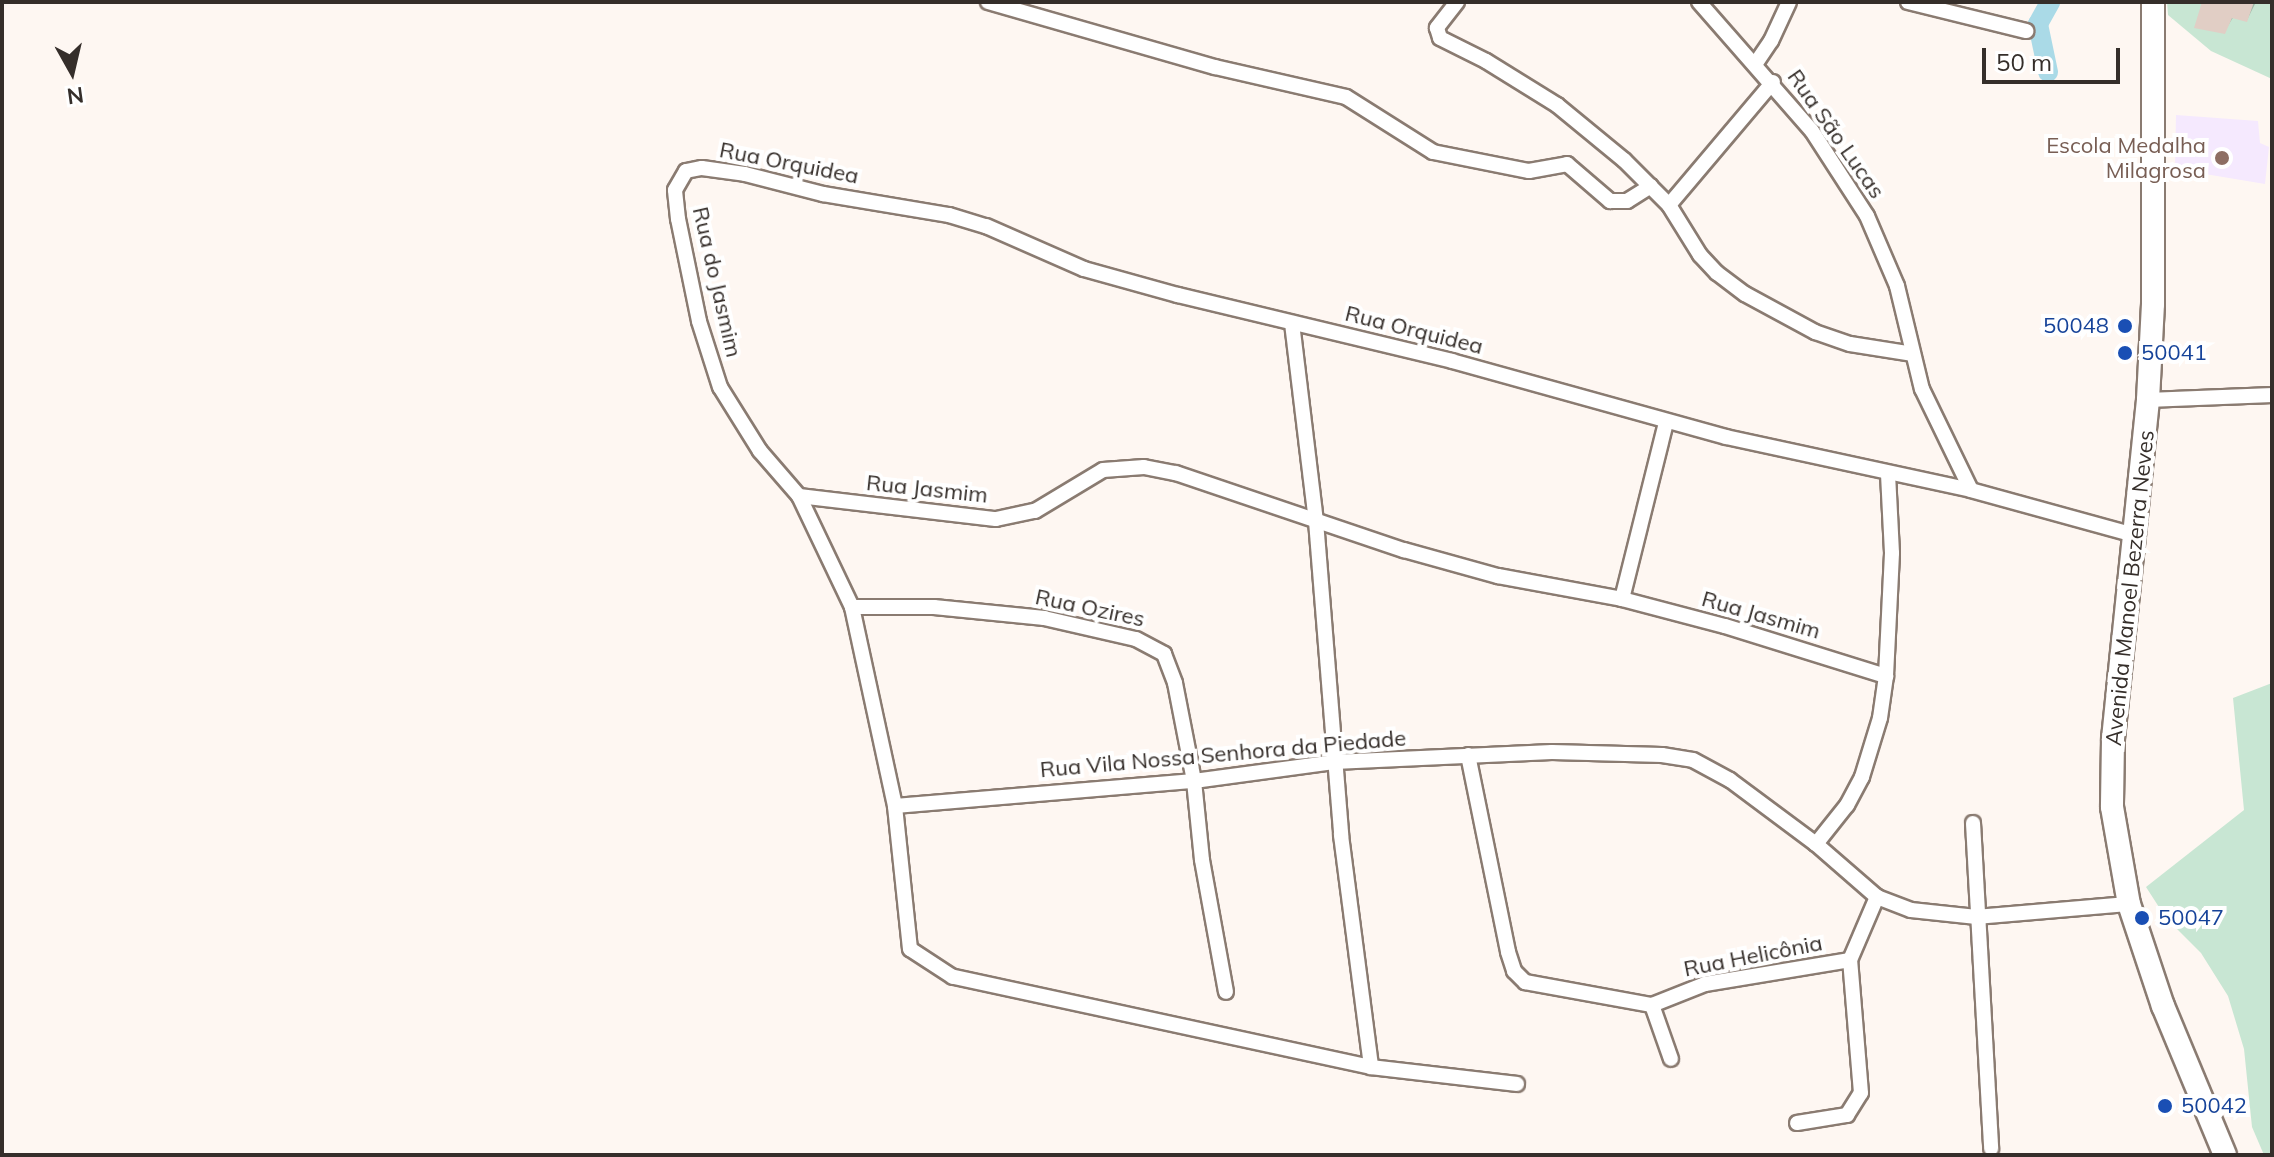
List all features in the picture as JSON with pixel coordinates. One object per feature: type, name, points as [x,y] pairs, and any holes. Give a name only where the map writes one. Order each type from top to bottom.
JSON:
[{"type":"street","points":[[988,2],[1215,67],[1346,97],[1379,114],[1433,152],[1529,171],[1567,164],[1610,201],[1627,201],[1651,186]]},
{"type":"street","points":[[1457,2],[1439,24],[1437,36],[1486,61],[1557,105],[1651,186],[1669,205],[1700,255],[1745,294],[1827,336],[1850,344],[1913,354]]},
{"type":"street","name":"Rua São Lucas","points":[[1699,2],[1773,82],[1840,171],[1867,216],[1897,286],[1913,354],[1934,418],[1971,490]]},
{"type":"street","points":[[1756,63],[1771,41],[1789,2]]},
{"type":"street","points":[[1908,2],[2026,31]]},
{"type":"street","name":"Avenida Manoel Bezerra Neves","points":[[2153,2],[2153,304],[2148,400],[2113,740],[2112,807],[2129,904],[2163,1006],[2225,1155]]},
{"type":"street","points":[[1669,205],[1773,82]]},
{"type":"street","name":"Rua Orquidea","points":[[686,171],[732,172],[823,194],[949,215],[986,226],[1084,269],[1452,361],[1666,422],[1971,490],[2134,535]]},
{"type":"street","name":"Rua do Jasmim","points":[[686,171],[675,190],[676,202],[708,355],[734,414],[775,471],[799,496],[852,607],[895,806],[910,949],[953,977],[1371,1067]]},
{"type":"street","points":[[1292,323],[1316,521],[1334,762],[1371,1067],[1517,1084]]},
{"type":"street","points":[[2148,400],[2272,395]]},
{"type":"street","points":[[1622,599],[1666,422]]},
{"type":"street","name":"Rua Jasmim","points":[[799,496],[996,519],[1035,511],[1090,475],[1130,465],[1176,473],[1316,521],[1498,576],[1622,599],[1725,626],[1886,676]]},
{"type":"street","points":[[1816,844],[1847,805],[1862,777],[1880,718],[1886,676],[1892,568],[1888,473]]},
{"type":"street","name":"Rua Ozires","points":[[852,607],[982,610],[1058,621],[1152,644],[1164,654],[1175,683],[1194,781],[1202,860],[1226,992]]},
{"type":"street","name":"Rua Vila Nossa Senhora da Piedade","points":[[895,806],[1194,781],[1334,762],[1616,752],[1693,760],[1730,780],[1816,844],[1877,897],[1911,910],[1977,917],[2129,904]]},
{"type":"street","points":[[1468,755],[1514,971],[1525,982],[1652,1005],[1671,1059]]},
{"type":"street","points":[[1973,823],[1991,1149]]},
{"type":"street","points":[[1797,1123],[1847,1115],[1853,1111],[1861,1093],[1850,960],[1877,897]]},
{"type":"street","name":"Rua Helicônia","points":[[1652,1005],[1705,984],[1850,960]]},
{"type":"shaded area","name":"Escola Medalha Milagrosa","points":[[2176,115],[2258,121],[2260,143],[2269,147],[2265,184],[2175,169]]},
{"type":"green space","points":[[2167,2],[2272,2],[2272,79],[2211,51],[2168,15]]},
{"type":"green space","points":[[2272,683],[2272,1155],[2264,1155],[2252,1127],[2244,1049],[2228,996],[2201,953],[2166,918],[2146,887],[2244,810],[2233,698]]},
{"type":"building","points":[[2202,2],[2254,2],[2247,22],[2232,18],[2225,34],[2194,28]]},
{"type":"waterway","points":[[2048,72],[2038,24],[2050,2]]},
{"type":"place","name":"Escola Medalha Milagrosa","points":[[2222,158]]},
{"type":"place","name":"50048","points":[[2125,326]]},
{"type":"place","name":"50041","points":[[2125,353]]},
{"type":"place","name":"50047","points":[[2142,918]]},
{"type":"place","name":"50042","points":[[2165,1106]]}]
